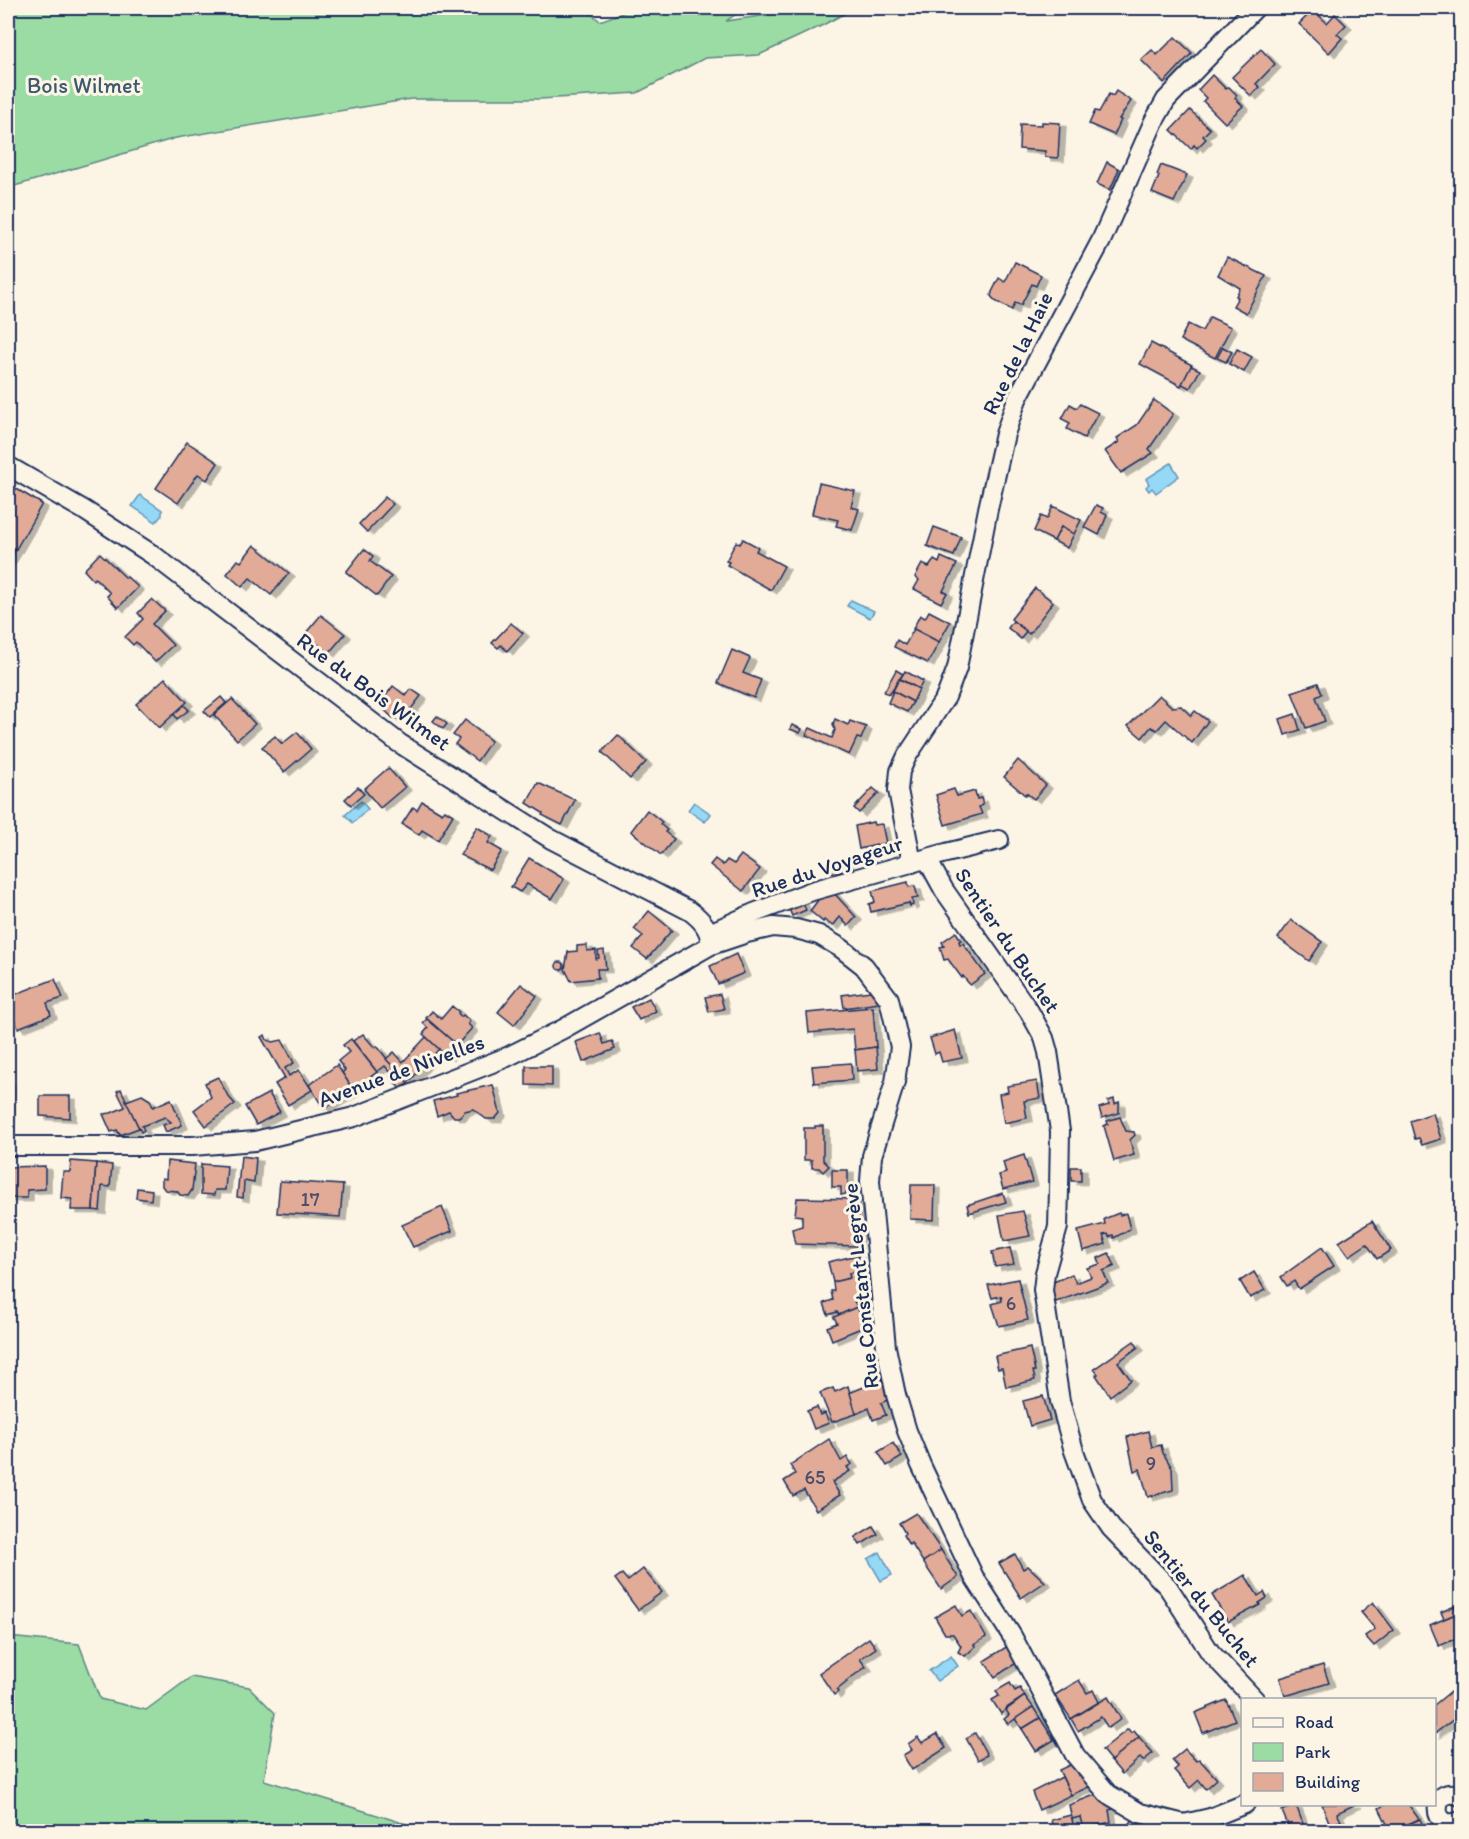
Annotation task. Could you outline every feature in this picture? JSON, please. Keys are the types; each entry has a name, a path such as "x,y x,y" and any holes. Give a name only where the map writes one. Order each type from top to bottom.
{"street":[{"name":"Rue de la Haie","path":"920,861 898,790 900,771 907,756 946,698 957,668 1005,434 1017,399 1101,241 1154,121 1166,100 1255,8"},
{"name":"Rue du Bois Wilmet","path":"8,466 84,510 153,555 399,744 551,839 690,911 704,924 710,939"},
{"name":"Rue du Voyageur","path":"710,939 806,893 999,840"},
{"name":"Sentier du Buchet","path":"920,861 944,890 1029,1011 1044,1038 1048,1052 1059,1112 1059,1189 1058,1227 1045,1273 1043,1290 1060,1401 1074,1451 1092,1500 1111,1528 1168,1587 1210,1652 1253,1698"},
{"name":"Rue Constant Legrève","path":"710,939 773,927 796,929 819,936 841,948 864,966 889,999 900,1047 895,1082 872,1156 870,1181 886,1347 896,1395 921,1465 974,1576 1012,1636 1075,1755 1108,1794 1140,1813 1183,1828 1241,1806"},
{"name":"Avenue de Nivelles","path":"8,1146 192,1146 255,1141 354,1117 507,1058 563,1029 710,939"},
{"path":"1456,1825 1444,1821 1439,1816 1437,1798 1448,1794 1461,1797"}],"green space":[{"name":"Bois Wilmet","path":"8,8 584,8 600,21 635,8 745,8 726,21 805,8 855,8 759,55 705,58 637,93 540,99 411,99 176,138 8,188"},
{"path":"8,1637 79,1644 100,1699 146,1710 191,1677 249,1687 275,1713 264,1780 429,1831 8,1831"}],"water":[{"path":"1171,463 1179,476 1156,493 1152,488 1149,491 1146,487 1149,484 1146,479"},
{"path":"140,495 162,510 162,515 156,522 132,506"},
{"path":"851,600 874,611 870,618 847,606"},
{"path":"361,801 368,809 353,823 345,815"},
{"path":"694,802 711,814 705,822 688,810"},
{"path":"880,1552 892,1575 881,1581 868,1559"},
{"path":"951,1656 958,1666 937,1681 929,1671"}],"building":[{"path":"1313,10 1327,23 1335,14 1346,25 1337,34 1342,38 1329,53 1299,24"},
{"path":"1175,37 1192,53 1164,83 1141,60 1152,50 1157,55"},
{"path":"1261,49 1275,64 1256,84 1260,87 1251,96 1232,77"},
{"path":"1212,75 1226,89 1229,87 1237,95 1235,98 1243,106 1225,123 1203,101 1206,98 1198,90"},
{"path":"1116,91 1131,101 1119,119 1121,120 1114,135 1089,124 1095,111 1099,112 1109,94 1113,96"},
{"path":"1190,110 1210,129 1203,136 1206,139 1197,148 1194,145 1191,149 1171,130"},
{"path":"1042,122 1060,123 1058,158 1045,157 1045,151 1019,149 1020,124 1042,125"},
{"path":"1107,162 1119,169 1110,190 1097,184"},
{"path":"1161,165 1187,175 1174,202 1152,193"},
{"path":"1227,257 1266,276 1246,313 1233,306 1240,288 1218,275"},
{"path":"1015,262 1041,275 1036,286 1032,284 1021,305 1015,303 1012,310 995,301 991,296 999,278 1005,282"},
{"path":"1210,317 1231,327 1215,358 1180,340 1188,324 1202,331"},
{"path":"1151,343 1192,365 1181,386 1140,364"},
{"path":"1223,347 1232,352 1226,362 1217,358"},
{"path":"1237,349 1252,357 1244,372 1229,364"},
{"path":"1191,366 1200,370 1190,388 1182,384"},
{"path":"1154,400 1173,414 1149,449 1153,453 1121,473 1105,451 1119,442 1117,438 1137,425"},
{"path":"1070,404 1077,408 1080,404 1098,413 1084,438 1067,429 1070,423 1062,419"},
{"path":"187,442 218,463 207,480 198,474 178,503 156,488"},
{"path":"819,483 855,491 851,507 859,509 852,530 836,526 838,520 812,514"},
{"path":"8,484 42,504 8,563"},
{"path":"385,497 393,504 367,532 359,524"},
{"path":"1096,505 1103,508 1101,512 1107,515 1099,535 1084,527"},
{"path":"1053,506 1081,520 1074,534 1061,527 1054,541 1034,531 1041,516 1047,519"},
{"path":"934,527 961,537 954,556 927,546"},
{"path":"1061,527 1074,534 1067,548 1054,541"},
{"path":"743,539 758,547 756,551 784,566 771,590 727,565 729,562 726,561 736,542 740,544"},
{"path":"254,545 289,573 271,595 250,578 242,587 227,574 238,560 241,562"},
{"path":"364,549 373,556 370,561 391,577 377,596 346,572"},
{"path":"100,553 138,587 118,608 107,596 110,593 84,570"},
{"path":"941,557 957,564 943,591 947,593 941,603 914,589 919,580 915,577 922,564 929,567 934,560 939,563"},
{"path":"1035,588 1053,602 1029,634 1011,619"},
{"path":"152,599 165,611 152,624 173,645 155,662 136,642 133,645 125,637 143,619 138,613"},
{"path":"929,611 950,622 939,642 913,629 920,615 925,618"},
{"path":"321,615 345,634 329,653 305,634"},
{"path":"1013,621 1026,631 1021,639 1008,628"},
{"path":"511,623 523,633 507,651 501,645 498,648 492,643"},
{"path":"914,629 939,642 928,663 894,647 897,640 905,645"},
{"path":"732,650 750,658 743,673 761,680 754,698 718,683"},
{"path":"896,670 903,674 889,694 884,692"},
{"path":"905,671 923,681 919,689 900,679"},
{"path":"165,678 187,702 159,728 136,704"},
{"path":"899,679 919,689 913,702 893,691"},
{"path":"1318,683 1322,694 1316,697 1325,721 1306,728 1292,692"},
{"path":"393,686 406,696 411,689 421,696 401,722 379,705"},
{"path":"893,691 913,702 907,712 888,703"},
{"path":"1159,695 1172,707 1181,706 1191,716 1195,711 1208,721 1192,743 1166,720 1157,730 1151,727 1142,738 1128,726"},
{"path":"221,697 226,703 210,717 204,711"},
{"path":"232,699 255,724 237,740 214,715"},
{"path":"184,705 189,710 177,719 174,714"},
{"path":"1295,714 1300,730 1285,735 1280,719"},
{"path":"437,716 447,724 443,729 433,721"},
{"path":"835,719 848,725 850,721 866,727 861,739 857,738 849,755 806,735 810,728 832,738"},
{"path":"465,720 491,741 477,761 455,744 459,739 453,735"},
{"path":"792,725 802,729 800,733 790,729"},
{"path":"297,732 311,749 284,772 262,747 275,736 282,744"},
{"path":"618,735 646,762 630,779 602,752"},
{"path":"1018,760 1046,785 1034,799 1026,793 1025,795 1004,777"},
{"path":"388,768 405,787 380,808 364,789"},
{"path":"538,783 575,800 562,825 542,815 543,813 527,803"},
{"path":"358,787 364,794 351,805 345,799"},
{"path":"873,788 879,793 859,813 854,808"},
{"path":"954,789 957,796 975,791 977,799 981,798 983,805 979,807 982,814 945,825 936,795"},
{"path":"422,801 442,813 445,810 453,815 438,840 422,830 419,835 402,824 413,807 417,810"},
{"path":"647,810 662,822 660,824 667,830 665,832 674,839 661,855 631,831"},
{"path":"873,822 874,825 882,824 886,843 859,849 855,826"},
{"path":"477,827 492,836 488,843 502,851 490,870 460,855"},
{"path":"741,855 760,869 743,891 710,865 715,859 723,865 727,860 734,864"},
{"path":"529,858 564,879 552,899 527,884 520,892 511,887"},
{"path":"847,861 848,870 830,873 828,864"},
{"path":"908,882 909,887 915,886 918,898 912,899 913,905 910,906 909,903 871,912 869,904 875,902 872,891"},
{"path":"833,892 856,917 848,926 840,917 833,926 824,920 823,922 810,911 821,896"},
{"path":"802,901 806,910 792,916 788,907"},
{"path":"649,911 672,930 647,959 633,948 643,936 634,929"},
{"path":"1291,920 1322,942 1309,961 1278,938"},
{"path":"956,932 961,940 960,945 963,943 985,974 970,985 948,959 944,960 940,947 944,946 942,942"},
{"path":"587,945 587,951 596,950 596,959 599,958 598,951 604,950 606,969 597,969 598,978 571,981 565,969 568,952 577,951 577,946"},
{"path":"736,954 744,973 718,984 710,966"},
{"path":"560,962 564,966 560,970 556,966"},
{"path":"55,979 63,998 47,1003 51,1015 18,1028 8,1005 8,997"},
{"path":"521,984 537,996 514,1025 498,1012"},
{"path":"877,990 879,1003 844,1008 842,995"},
{"path":"720,994 724,1009 709,1012 705,997"},
{"path":"649,998 656,1011 639,1020 631,1007"},
{"path":"452,1006 461,1017 463,1015 470,1021 468,1024 472,1028 457,1045 426,1018 432,1011 441,1019"},
{"path":"873,1007 876,1047 855,1050 853,1029 809,1033 807,1013"},
{"path":"427,1019 457,1045 447,1057 423,1034 428,1028 423,1023"},
{"path":"955,1030 962,1058 942,1062 939,1052 935,1054 930,1038"},
{"path":"600,1033 604,1044 612,1041 615,1049 583,1062 576,1042"},
{"path":"363,1034 375,1048 377,1046 394,1068 390,1072 385,1066 377,1072 353,1041"},
{"path":"265,1035 267,1040 273,1042 282,1040 294,1063 285,1068 289,1076 299,1070 312,1090 288,1105 275,1084 285,1078 261,1037"},
{"path":"426,1037 439,1049 408,1083 386,1059 394,1052 403,1062"},
{"path":"351,1039 377,1072 353,1090 342,1073 345,1070 338,1061 349,1052 343,1045"},
{"path":"876,1047 878,1069 857,1071 855,1050"},
{"path":"851,1063 852,1080 814,1083 812,1066"},
{"path":"337,1065 354,1091 324,1109 309,1085"},
{"path":"526,1066 552,1066 552,1086 526,1085"},
{"path":"397,1071 408,1083 400,1089 390,1076"},
{"path":"218,1077 235,1104 206,1126 194,1110 211,1097 205,1083"},
{"path":"9,1081 9,1119 8,1119"},
{"path":"1037,1081 1040,1098 1024,1101 1027,1118 1004,1123 999,1094 1008,1092 1007,1086"},
{"path":"493,1085 500,1113 495,1119 486,1119 473,1109 465,1111 459,1117 454,1117 449,1111 437,1116 433,1101 457,1095 456,1093"},
{"path":"121,1089 139,1128 120,1135 117,1130 111,1132 103,1114 125,1107 117,1091"},
{"path":"269,1093 280,1112 256,1125 245,1106"},
{"path":"142,1095 150,1100 153,1107 171,1099 182,1125 166,1132 163,1125 171,1122 165,1117 142,1126 144,1130 141,1132 126,1101"},
{"path":"40,1096 70,1096 70,1118 40,1116"},
{"path":"1114,1099 1115,1104 1119,1102 1119,1113 1102,1118 1099,1108 1109,1105 1108,1101"},
{"path":"1433,1113 1441,1139 1422,1145 1419,1138 1415,1139 1410,1121"},
{"path":"1120,1117 1126,1131 1134,1132 1135,1135 1130,1140 1134,1155 1114,1161 1104,1126 1108,1124 1107,1121"},
{"path":"815,1126 823,1126 823,1160 829,1166 823,1172 819,1168 812,1168 812,1160 804,1160 804,1128 815,1128"},
{"path":"1024,1155 1032,1182 1003,1189 999,1175 1006,1173 1003,1162"},
{"path":"241,1156 256,1158 254,1183 244,1181 243,1198 237,1197"},
{"path":"71,1161 96,1163 93,1210 71,1210 72,1199 61,1198 63,1172 70,1172"},
{"path":"167,1161 195,1164 192,1190 188,1196 180,1195 177,1191 165,1190 162,1186 162,1178 166,1179"},
{"path":"96,1163 112,1165 110,1187 102,1186 100,1211 93,1210"},
{"path":"201,1164 227,1166 225,1190 215,1190 214,1195 201,1194"},
{"path":"45,1166 45,1189 27,1190 27,1198 8,1198 8,1167"},
{"path":"1071,1167 1081,1167 1081,1181 1071,1181"},
{"path":"832,1170 848,1170 846,1194 841,1195 841,1187 832,1187"},
{"path":"280,1181 343,1185 340,1217 277,1213"},
{"path":"911,1185 935,1185 934,1220 910,1219"},
{"path":"137,1188 152,1190 151,1200 136,1198"},
{"path":"1003,1193 1006,1202 969,1213 967,1205"},
{"path":"797,1198 859,1199 857,1246 795,1244 792,1229 802,1226 802,1216 795,1215"},
{"path":"442,1207 452,1231 413,1247 402,1225"},
{"path":"1023,1211 1030,1236 1004,1241 999,1215"},
{"path":"1119,1213 1120,1215 1126,1213 1130,1229 1114,1238 1113,1235 1109,1237 1108,1234 1103,1235 1106,1244 1083,1251 1078,1231 1105,1224 1104,1219"},
{"path":"1372,1221 1391,1250 1377,1259 1367,1244 1349,1256 1339,1242"},
{"path":"1322,1247 1334,1266 1299,1289 1294,1281 1287,1286 1281,1277"},
{"path":"1010,1248 1014,1264 995,1267 992,1252"},
{"path":"1109,1253 1115,1266 1103,1271 1108,1283 1056,1302 1049,1284 1072,1274 1076,1283 1091,1277 1087,1268 1100,1264 1098,1258"},
{"path":"858,1255 862,1270 849,1273 850,1278 833,1282 828,1262"},
{"path":"862,1270 868,1298 854,1301 857,1307 839,1315 837,1312 828,1315 824,1303 833,1300 831,1291 834,1291 833,1282 850,1278 849,1273"},
{"path":"1254,1272 1265,1290 1250,1298 1240,1281"},
{"path":"1018,1279 1028,1320 999,1326 992,1304 1002,1301 1001,1296 992,1298 988,1285"},
{"path":"857,1307 866,1326 832,1340 827,1327 837,1323 834,1317"},
{"path":"1134,1341 1138,1347 1118,1362 1131,1380 1110,1396 1094,1369"},
{"path":"1030,1348 1035,1380 1006,1387 1002,1368 998,1369 995,1356"},
{"path":"886,1378 892,1398 881,1403 886,1415 873,1420 869,1408 856,1414 849,1393"},
{"path":"848,1386 856,1414 832,1422 820,1393 833,1388 835,1392"},
{"path":"1043,1396 1050,1420 1030,1426 1023,1401"},
{"path":"817,1407 820,1415 825,1413 829,1423 814,1429 807,1411"},
{"path":"1148,1431 1152,1447 1161,1445 1172,1468 1173,1490 1148,1497 1140,1469 1134,1471 1127,1437"},
{"path":"829,1439 841,1461 847,1457 852,1464 847,1467 850,1471 832,1482 840,1495 816,1510 804,1490 793,1496 784,1481 795,1474 790,1465"},
{"path":"893,1443 902,1457 887,1466 878,1452"},
{"path":"916,1513 941,1550 923,1562 911,1543 909,1545 899,1523"},
{"path":"873,1526 878,1534 860,1545 855,1537"},
{"path":"941,1550 958,1577 941,1589 923,1562"},
{"path":"1015,1554 1023,1569 1028,1566 1045,1582 1021,1598 999,1563"},
{"path":"643,1569 662,1592 638,1610 615,1579 622,1574 628,1581"},
{"path":"1245,1575 1258,1596 1264,1592 1267,1598 1259,1603 1260,1605 1228,1622 1212,1595"},
{"path":"1373,1602 1394,1630 1374,1646 1365,1636 1375,1629 1361,1612"},
{"path":"956,1605 962,1616 971,1611 986,1637 974,1645 976,1646 965,1656 958,1652 961,1646 953,1634 945,1634 935,1617"},
{"path":"1455,1606 1458,1613 1444,1619 1441,1612"},
{"path":"1458,1613 1462,1621 1462,1636 1439,1646 1430,1625"},
{"path":"1462,1636 1462,1642 1456,1645 1454,1640"},
{"path":"869,1638 876,1648 860,1659 866,1667 846,1681 834,1695 819,1673"},
{"path":"1011,1644 1021,1660 995,1677 984,1661"},
{"path":"1323,1665 1329,1683 1285,1696 1280,1678"},
{"path":"1079,1680 1087,1693 1093,1690 1099,1702 1071,1719 1055,1695"},
{"path":"1010,1683 1015,1691 1020,1688 1025,1696 1001,1714 992,1700 999,1696 996,1691"},
{"path":"1450,1692 1462,1706 1462,1713 1436,1732 1436,1703"},
{"path":"1025,1696 1033,1707 1008,1724 1004,1719 1009,1715 1006,1710"},
{"path":"1108,1697 1121,1719 1108,1728 1101,1717 1078,1731 1071,1719"},
{"path":"1226,1700 1235,1720 1203,1733 1195,1713"},
{"path":"1033,1707 1040,1718 1022,1729 1015,1719"},
{"path":"1040,1718 1054,1740 1036,1751 1022,1729"},
{"path":"1128,1729 1131,1733 1134,1731 1139,1737 1111,1761 1102,1750"},
{"path":"975,1733 987,1755 978,1760 966,1738"},
{"path":"937,1734 946,1748 912,1770 903,1755 912,1750 908,1744 918,1737 922,1743"},
{"path":"1139,1737 1153,1753 1143,1761 1140,1758 1122,1774 1111,1761"},
{"path":"1185,1749 1196,1761 1199,1759 1217,1779 1206,1789 1199,1780 1190,1788 1174,1770 1178,1767 1172,1760"},
{"path":"1076,1762 1091,1783 1089,1787 1071,1795 1059,1770"},
{"path":"1062,1777 1071,1795 1039,1810 1032,1792"},
{"path":"1100,1793 1113,1809 1109,1810 1111,1822 1083,1829 1080,1817 1072,1819 1069,1805"},
{"path":"1296,1806 1306,1832 1290,1830 1282,1811"},
{"path":"1323,1806 1352,1806 1337,1813 1341,1821 1336,1823 1338,1827 1332,1830"},
{"path":"1409,1806 1419,1819 1391,1832 1379,1808"},
{"path":"1071,1815 1075,1832 1054,1832 1051,1820"},
{"path":"1135,1817 1151,1829 1149,1832 1123,1832"},
{"path":"1420,1819 1426,1832 1402,1832 1400,1828"},
{"path":"1314,1825 1316,1832 1309,1832 1307,1828"}]}
